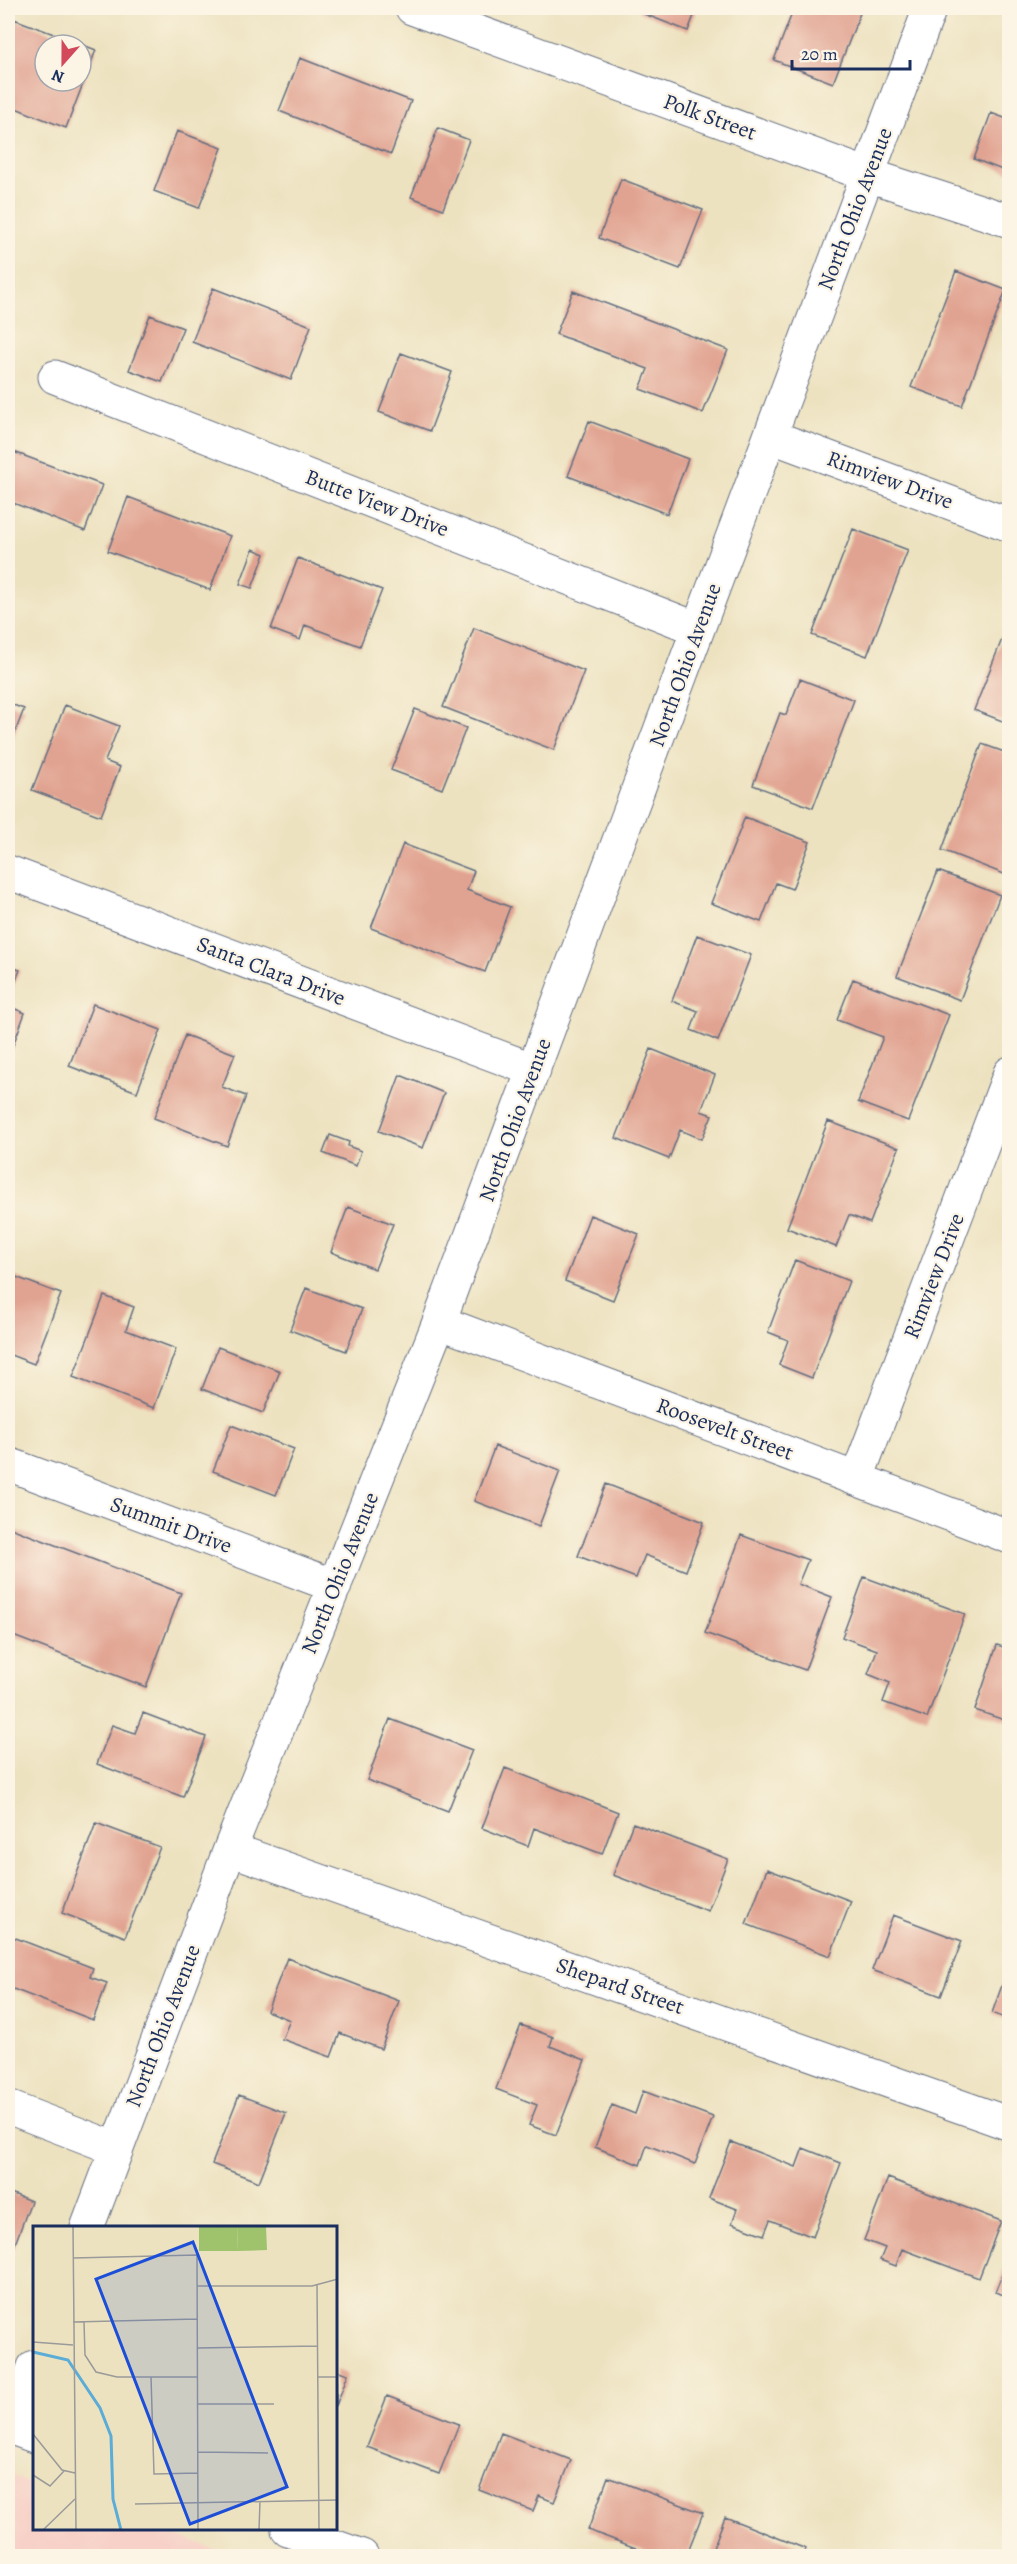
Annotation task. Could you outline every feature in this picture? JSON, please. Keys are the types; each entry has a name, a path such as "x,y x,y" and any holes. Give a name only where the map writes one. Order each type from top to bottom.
{"street":[{"name":"Polk Street","path":"412,8 868,175 1010,221"},
{"name":"North Ohio Avenue","path":"88,2226 230,1849 439,1322 930,8"},
{"name":"Butte View Drive","path":"55,377 698,629"},
{"name":"Rimview Drive","path":"770,436 1010,525"},
{"name":"Santa Clara Drive","path":"8,872 534,1070"},
{"name":"Rimview Drive","path":"857,1478 1010,1073"},
{"name":"Roosevelt Street","path":"439,1322 1010,1537"},
{"name":"Summit Drive","path":"8,1464 335,1586"},
{"name":"Shepard Street","path":"230,1849 1010,2124"},
{"path":"8,2107 117,2149"},
{"path":"33,2370 12,2428 33,2436"},
{"path":"293,2531 362,2556"}],"shaded area":[{"path":"8,2474 33,2484 33,2531 162,2531 234,2556 8,2556"}],"building":[{"path":"640,8 697,8 688,31 639,12"},
{"path":"794,8 862,8 833,83 774,60"},
{"path":"14,19 51,33 33,33 33,93 79,93 66,128 8,105 8,36"},
{"path":"300,58 411,101 391,154 279,111"},
{"path":"991,113 1010,120 1010,173 974,159"},
{"path":"438,128 469,140 443,209 411,197"},
{"path":"177,131 222,148 199,208 154,191"},
{"path":"621,179 703,210 680,269 599,238"},
{"path":"956,271 1006,290 962,406 911,387"},
{"path":"213,288 311,326 291,380 192,342"},
{"path":"573,291 728,350 703,413 640,389 648,369 556,334"},
{"path":"150,315 183,328 162,382 129,370"},
{"path":"401,353 452,372 430,431 379,412"},
{"path":"589,421 688,459 667,514 568,476"},
{"path":"14,452 102,485 85,531 8,501 8,470"},
{"path":"128,497 230,536 210,590 108,551"},
{"path":"853,529 908,550 867,656 812,635"},
{"path":"253,549 265,554 252,588 240,584"},
{"path":"298,558 382,590 360,646 305,625 300,640 271,629"},
{"path":"1010,619 1010,724 974,710"},
{"path":"474,628 584,671 554,750 443,707"},
{"path":"800,679 854,700 813,808 753,785 780,713 786,715"},
{"path":"8,703 24,709 8,751"},
{"path":"65,705 119,726 105,761 120,767 101,816 32,790"},
{"path":"415,709 466,728 442,789 391,770"},
{"path":"982,744 1010,754 1009,876 942,850"},
{"path":"745,817 810,842 792,889 776,883 761,922 711,903"},
{"path":"403,844 474,871 467,890 510,907 485,972 371,928"},
{"path":"938,871 1000,895 960,1000 897,976"},
{"path":"697,935 751,955 718,1041 691,1030 698,1011 672,1001"},
{"path":"8,966 20,970 8,1001"},
{"path":"853,979 949,1015 908,1121 858,1102 883,1037 837,1020"},
{"path":"93,1004 161,1030 137,1092 69,1066"},
{"path":"8,1006 25,1013 8,1059"},
{"path":"185,1035 235,1054 222,1087 246,1096 227,1146 154,1118"},
{"path":"651,1049 715,1075 701,1111 712,1115 702,1139 680,1130 669,1159 616,1138"},
{"path":"400,1075 444,1093 423,1148 379,1131"},
{"path":"828,1121 899,1148 870,1223 849,1215 836,1247 787,1228"},
{"path":"330,1135 349,1142 348,1146 361,1151 356,1166 323,1153"},
{"path":"348,1207 393,1224 375,1269 331,1252"},
{"path":"590,1215 639,1234 613,1300 565,1281"},
{"path":"795,1260 849,1281 812,1378 779,1365 788,1340 768,1332"},
{"path":"8,1274 61,1294 34,1364 8,1354"},
{"path":"306,1288 362,1309 346,1351 290,1330"},
{"path":"104,1296 134,1307 126,1330 176,1349 154,1408 73,1377"},
{"path":"218,1347 280,1371 263,1413 202,1389"},
{"path":"231,1425 294,1449 276,1495 213,1471"},
{"path":"495,1446 560,1471 539,1526 474,1501"},
{"path":"606,1484 704,1522 686,1571 645,1555 636,1578 578,1556"},
{"path":"8,1527 181,1593 146,1687 8,1634"},
{"path":"741,1535 808,1560 798,1584 832,1597 805,1670 705,1633"},
{"path":"864,1577 965,1614 927,1718 883,1702 890,1683 868,1674 877,1650 842,1637"},
{"path":"997,1645 1010,1649 1010,1722 975,1710"},
{"path":"143,1713 206,1737 183,1797 97,1764 112,1725 135,1733"},
{"path":"390,1719 472,1750 448,1811 367,1780"},
{"path":"505,1768 618,1812 602,1854 534,1828 528,1846 482,1828"},
{"path":"96,1823 160,1847 125,1937 62,1913"},
{"path":"633,1823 728,1859 708,1911 613,1875"},
{"path":"767,1869 851,1901 830,1956 746,1924"},
{"path":"893,1915 962,1941 941,1996 872,1970"},
{"path":"8,1935 93,1968 90,1977 107,1983 93,2020 8,1987"},
{"path":"287,1958 399,2001 381,2049 340,2033 331,2057 282,2039 290,2020 267,2011"},
{"path":"1010,1966 1010,2020 992,2013"},
{"path":"521,2025 553,2037 550,2046 585,2060 556,2135 529,2125 537,2105 496,2089"},
{"path":"643,2091 713,2117 695,2164 647,2145 640,2165 595,2147 612,2105 635,2114"},
{"path":"239,2095 286,2113 259,2182 212,2164"},
{"path":"731,2142 796,2167 803,2148 841,2163 813,2237 770,2220 764,2235 732,2223 737,2209 709,2198"},
{"path":"888,2178 1001,2221 979,2278 902,2249 896,2266 880,2260 885,2248 864,2240"},
{"path":"8,2192 31,2201 8,2263"},
{"path":"1010,2254 1010,2297 995,2292"},
{"path":"338,2371 348,2374 338,2401"},
{"path":"387,2396 459,2424 439,2474 367,2447"},
{"path":"501,2433 571,2460 554,2502 539,2496 533,2511 479,2490"},
{"path":"608,2477 703,2513 686,2556 657,2556 588,2530"},
{"path":"725,2517 806,2549 803,2556 710,2556"}]}
